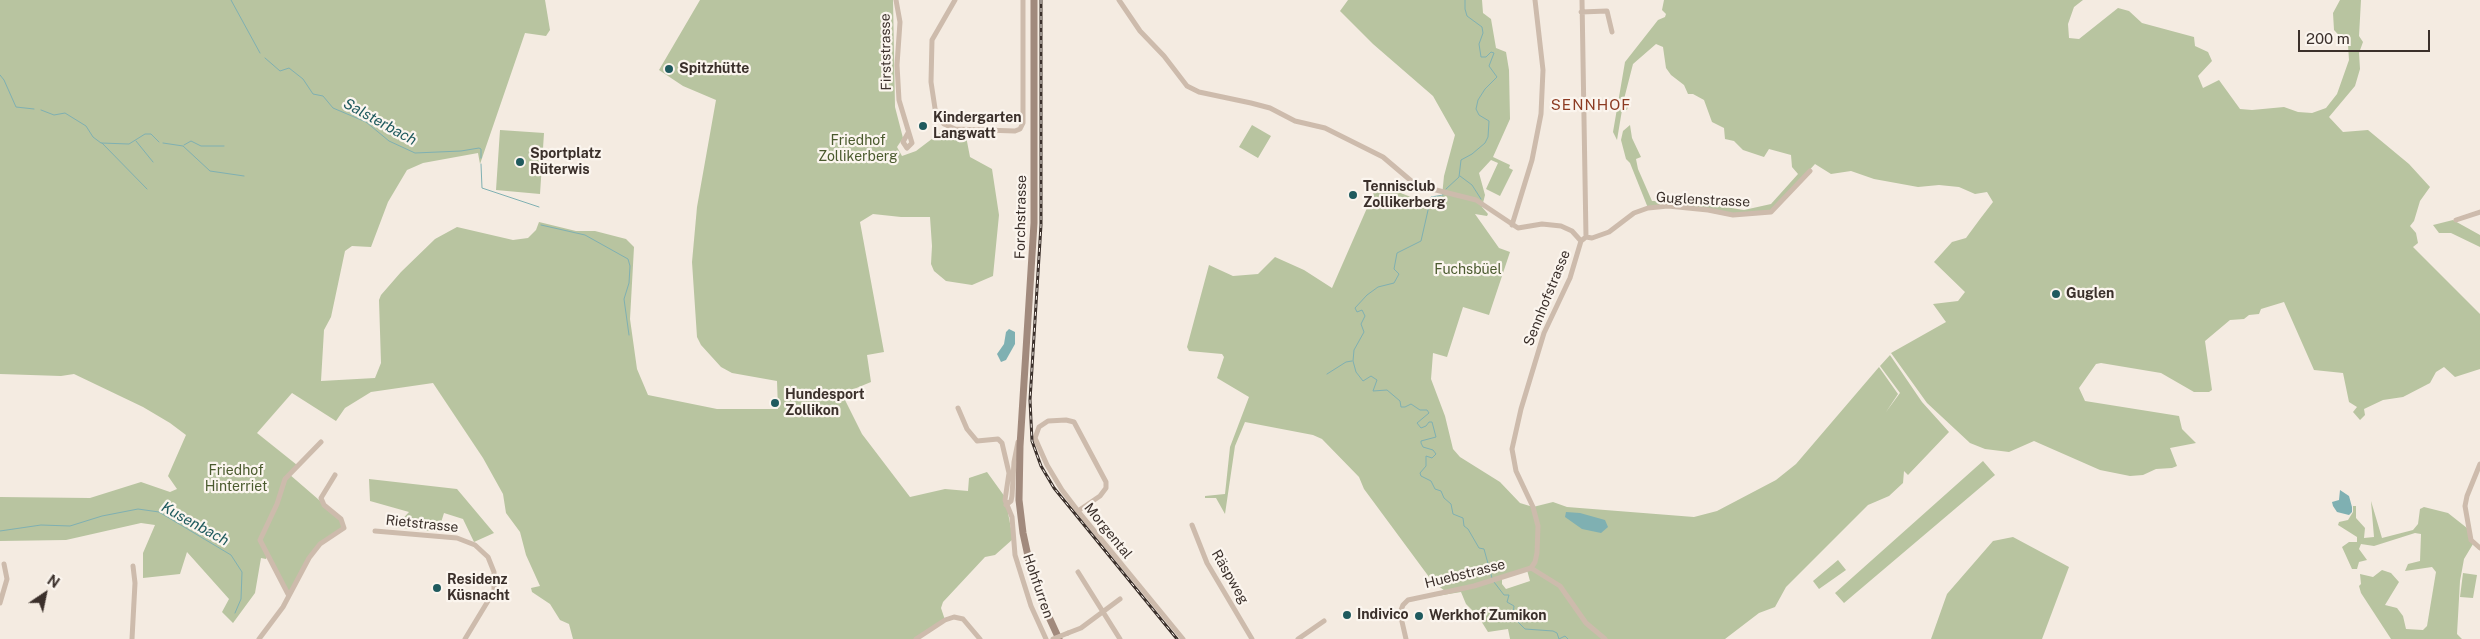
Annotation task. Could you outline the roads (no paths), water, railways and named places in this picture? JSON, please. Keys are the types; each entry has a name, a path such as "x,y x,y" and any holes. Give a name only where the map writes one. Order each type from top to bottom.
{"main road":[{"name":"Forchstrasse","path":"1034,0 1033,240 1021,434 1019,500 1025,543 1039,593 1059,639"}],"street":[{"name":"Firststrasse","path":"896,0 900,22 898,100 908,133"},
{"path":"955,0 932,40 931,82 936,115 944,124 955,130 1015,131 1022,127 1023,123 1023,0"},
{"path":"1119,0 1140,31 1164,56 1187,86 1199,92 1270,108 1295,121 1325,128 1383,157 1416,185 1426,190 1476,200 1518,228 1558,225 1572,231 1581,241"},
{"path":"1512,225 1532,160 1541,114 1543,70 1535,0"},
{"path":"1582,0 1586,237"},
{"path":"1581,12 1607,11 1612,32"},
{"name":"Guglenstrasse","path":"1586,237 1592,238 1609,232 1634,213 1648,208 1668,206 1708,210 1733,215 1771,212 1810,171"},
{"path":"2456,220 2480,212"},
{"name":"Sennhofstrasse","path":"1530,568 1535,562 1538,526 1533,507 1512,461 1514,436 1537,354 1570,278 1581,241 1586,237"},
{"path":"958,408 967,429 977,441 998,439 1002,443 1009,473 1006,505"},
{"name":"Morgental","path":"1078,511 1104,492 1106,482 1074,422 1055,420 1039,427 1035,438 1062,490 1078,511 1183,639"},
{"name":"Forchstrasse","path":"1006,505 1011,501 1014,462 1021,434"},
{"path":"288,594 260,540 277,504 285,479 321,442"},
{"path":"2480,464 2465,506 2471,540 2480,548"},
{"path":"259,639 283,607 308,558 320,544 341,532 344,528 341,520 324,505 321,498 322,493 335,475"},
{"name":"Hohfurren","path":"1006,505 1012,518 1015,555 1024,586 1046,639"},
{"name":"Räspweg","path":"1192,525 1207,563 1252,639"},
{"name":"Rietstrasse","path":"375,531 457,538 475,545 488,557 494,572 494,591 465,639"},
{"path":"0,603 8,579 4,564"},
{"path":"132,639 133,566"},
{"path":"1530,568 1560,586 1586,623 1605,639"},
{"name":"Huebstrasse","path":"1406,639 1400,613 1404,602 1411,598 1493,580 1530,568"},
{"path":"1078,572 1120,639"},
{"path":"1053,639 1081,628 1120,599"},
{"path":"916,639 945,620 954,617 963,619 980,639"},
{"path":"1298,639 1324,621"}],"water":[{"path":"1009,329 1015,332 1015,344 1006,360 1001,362 997,354 1004,344 1006,332"},
{"path":"2340,490 2349,496 2352,512 2349,515 2337,512 2333,506 2332,502 2339,500"},
{"path":"1566,512 1580,513 1605,520 1608,527 1601,533 1582,529 1565,517"}],"waterway":[{"name":"Salsterbach","path":"231,0 260,53"},
{"path":"1446,189 1459,177 1461,160 1485,143 1488,137 1489,121 1479,115 1476,109 1478,100 1485,89 1497,77 1489,66 1494,53 1491,52 1486,57 1481,57 1479,44 1483,33 1482,27 1467,16 1465,0"},
{"name":"Salsterbach","path":"265,58 280,71 289,68 303,79 313,94 323,96 333,108 366,122 389,141 415,153 461,151 479,148 481,149 481,158"},
{"name":"Salsterbach","path":"0,75 16,107 34,109"},
{"name":"Salsterbach","path":"41,110 54,115 65,113 86,126 93,137 101,143 129,144 145,134 151,134 159,142"},
{"path":"136,141 153,162"},
{"path":"184,145 191,141 201,146 224,146"},
{"path":"102,143 147,189"},
{"path":"163,143 183,146 210,171 244,176"},
{"path":"481,164 482,188 539,207"},
{"path":"1460,176 1472,185 1481,199"},
{"path":"1443,195 1431,197 1421,241 1397,253 1394,269 1399,274 1394,283 1378,287 1367,295 1355,308 1357,312 1362,310 1365,316 1361,324 1364,332 1354,350 1353,361 1356,372 1363,381 1371,376 1377,380 1373,391 1387,390 1400,401 1401,407 1411,404 1420,410 1427,410 1429,413 1417,423 1421,428 1432,422 1436,437 1421,441 1421,443 1423,447 1433,450 1436,454 1432,458 1426,456 1426,466 1420,473 1421,476 1431,481 1435,489 1441,491 1444,498 1451,504 1453,514 1463,518 1464,526 1468,529 1479,548 1484,549 1492,578"},
{"path":"541,225 585,235 628,259 630,266 629,283 624,299 629,335"},
{"path":"1327,374 1346,362 1352,361"},
{"name":"Kusenbach","path":"0,531 41,525 70,526 102,516 138,509 159,512 231,555 242,572 241,599 235,613"},
{"path":"1494,582 1504,595 1509,595 1507,602 1514,606 1514,618 1525,629 1553,631 1557,633 1559,639 1565,636 1568,639"}],"railway":[{"path":"1041,0 1041,225 1030,400 1032,441 1041,466 1054,488 1177,639"}],"place":[{"name":"Spitzhütte","path":"669,69"},
{"name":"Kindergarten Langwatt","path":"923,126"},
{"name":"Sportplatz Rüterwis","path":"520,162"},
{"name":"Tennisclub Zollikerberg","path":"1353,195"},
{"name":"Guglen","path":"2056,294"},
{"name":"Hundesport Zollikon","path":"775,403"},
{"name":"Residenz Küsnacht","path":"437,588"},
{"name":"Indivico","path":"1347,615"},
{"name":"Werkhof Zumikon","path":"1419,616"}],"district":[{"name":"SENNHOF","path":"1591,105"}],"park label":[{"name":"Friedhof Zollikerberg","path":"858,150"},
{"name":"Fuchsbüel","path":"1468,270"},
{"name":"Friedhof Hinterriet","path":"236,480"}]}
